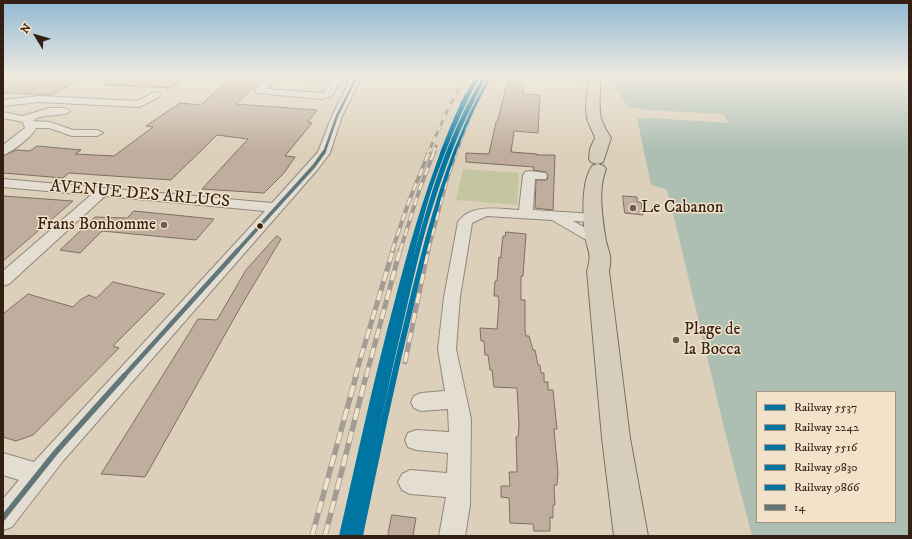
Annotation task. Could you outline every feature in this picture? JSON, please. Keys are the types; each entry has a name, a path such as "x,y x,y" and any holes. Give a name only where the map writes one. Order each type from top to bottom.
{"main road":[{"path":"595,101 593,113 603,138 590,164 590,224 598,350 598,382 608,437 618,536"},
{"path":"590,224 601,255 598,272 606,353 631,536"}],"street":[{"path":"3,103 25,101"},
{"path":"68,101 139,104 144,101"},
{"path":"3,518 37,474 314,166 324,153 345,101"},
{"path":"27,122 49,111 65,111"},
{"path":"3,115 27,122 50,125 72,133 98,132"},
{"path":"3,150 22,137 31,128 27,122"},
{"path":"526,215 529,175 541,176"},
{"name":"AVENUE DES ARLUCS","path":"3,183 277,208"},
{"path":"3,280 103,192"},
{"path":"452,536 458,505 460,419 447,349 452,297 465,222 469,218 485,212 553,216 590,224"},
{"path":"421,402 456,399"},
{"path":"416,440 459,443"},
{"path":"3,464 37,474"},
{"path":"410,482 458,486"}],"green space":[{"path":"463,169 519,173 517,205 456,200"}],"shaded area":[{"path":"624,101 909,101 909,536 752,536 724,428 670,200 666,189 651,185 637,118 648,119 643,109 630,108"}],"pier":[{"path":"628,109 723,114 728,123 636,117 645,117 642,111"}],"building":[{"path":"205,101 239,101 236,104 317,110 308,122 312,123 285,156 295,157 284,173 264,193 202,189 248,139 217,135 171,180 69,173 63,178 3,173 3,156 16,150 30,151 37,146 81,150 75,154 114,156 153,127 146,126 180,103 200,105"},
{"path":"503,101 540,101 538,133 514,131 511,152 537,155 555,155 553,210 535,208 536,180 547,180 548,176 546,172 533,170 534,167 466,162 466,153 489,154"},
{"path":"3,196 73,201 3,261"},
{"name":"Le Cabanon","path":"623,196 637,197 637,202 641,202 643,215 625,213"},
{"name":"Frans Bonhomme","path":"134,211 214,219 196,240 102,231 80,253 60,250 95,217 127,218"},
{"path":"506,232 526,234 523,276 521,276 521,300 525,300 526,336 529,336 533,350 535,350 541,373 544,373 544,382 548,382 548,390 553,390 557,429 554,429 558,473 557,485 554,485 555,505 553,505 553,518 550,517 550,531 534,531 533,524 510,523 509,498 501,497 501,486 510,486 509,472 517,472 516,437 518,437 519,426 517,388 494,387 488,355 485,355 484,341 481,341 480,328 497,329 499,302 498,296 494,296 495,281 497,281 503,236 505,236"},
{"path":"277,236 281,239 241,306 145,477 101,474 198,319 217,320 246,270"},
{"path":"113,282 165,294 113,346 119,348 33,435 16,441 3,437 3,314 28,294 73,307 80,300 89,295 96,298"},
{"path":"392,515 416,518 413,536 388,536"}],"railway":[{"path":"428,153 452,101"},
{"path":"456,153 477,101"},
{"path":"433,153 436,146"},
{"path":"392,251 409,201 429,152"},
{"path":"400,251 420,188 434,152"},
{"path":"428,251 447,179 456,152"},
{"path":"355,377 393,250"},
{"path":"366,377 400,250"},
{"path":"405,362 428,250"},
{"path":"312,536 356,376"},
{"path":"325,536 366,376"}],"rail line":[{"name":"9866","path":"347,535 367,439 412,254 434,176 463,101"},
{"name":"5537","path":"343,536 363,443 393,319 416,233 433,179 453,127 466,101"},
{"name":"2242","path":"353,536 395,346 431,203 459,125 470,101"},
{"name":"9830","path":"349,536 390,352 421,236 448,156 472,101"},
{"name":"5516","path":"359,536 401,347 437,205 454,153 477,101"}],"transit line":[{"name":"14","path":"3,518 55,453 314,166 324,153 337,116 344,101"}],"place":[{"name":"Le Cabanon","path":"633,208"},
{"name":"Frans Bonhomme","path":"164,225"},
{"name":"Plage de la Bocca","path":"676,340"}]}
